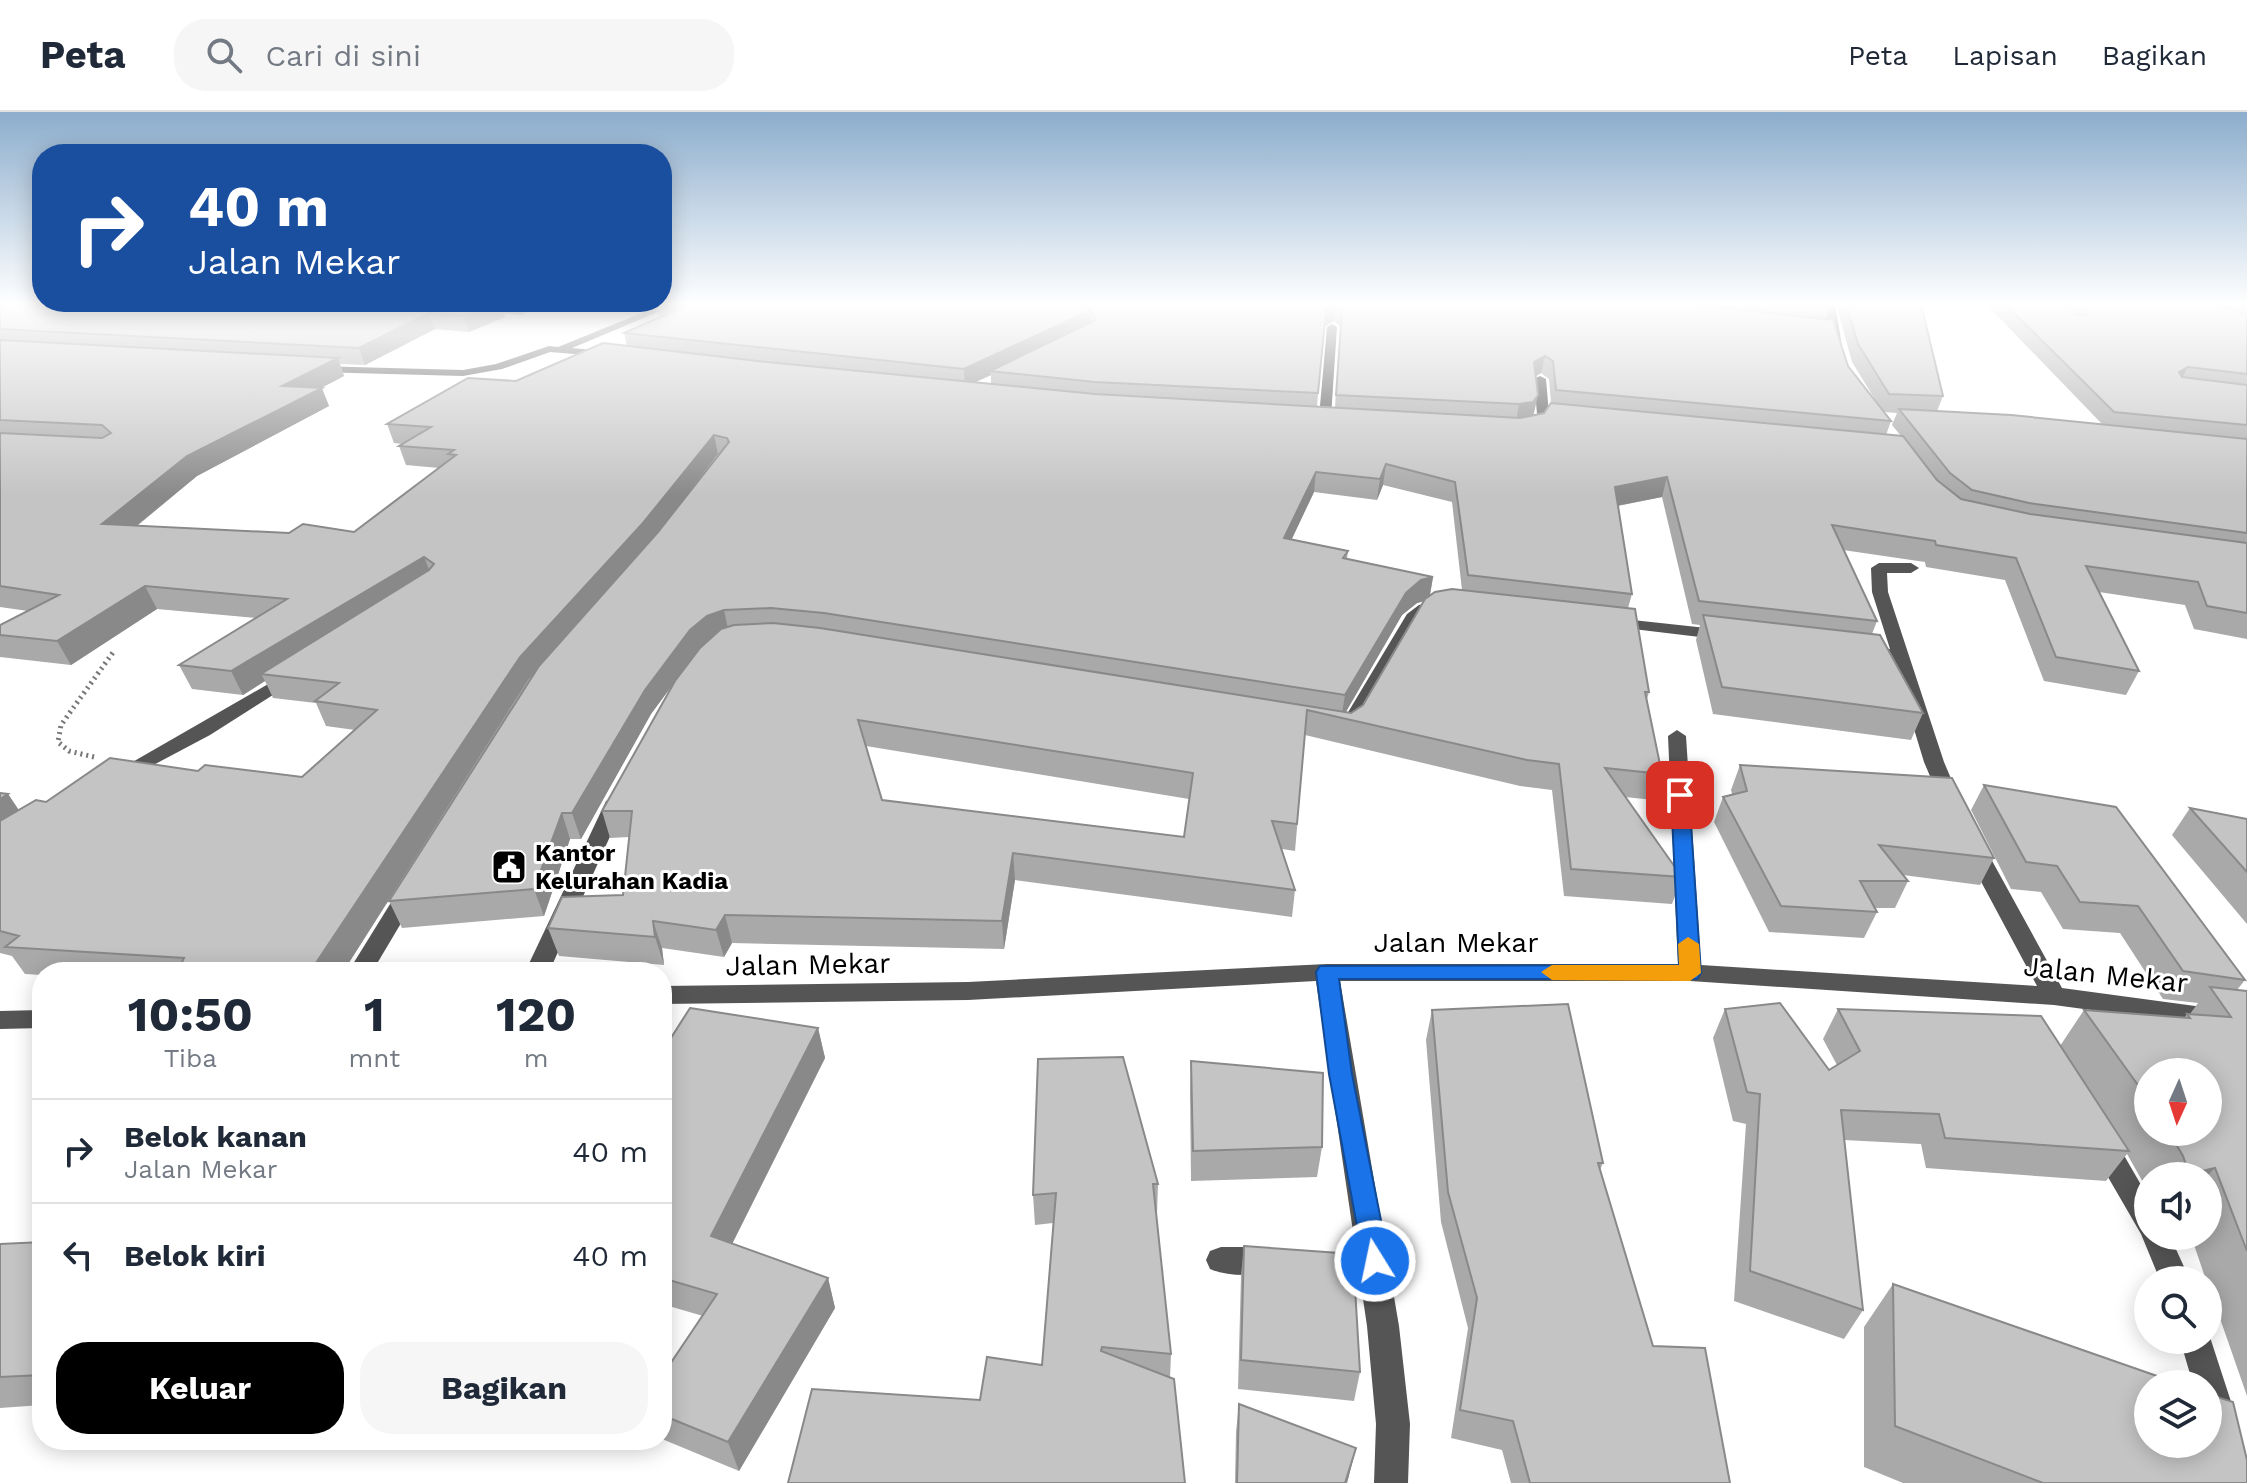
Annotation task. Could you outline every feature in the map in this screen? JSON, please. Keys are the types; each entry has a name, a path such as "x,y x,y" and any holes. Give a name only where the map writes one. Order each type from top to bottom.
{"street":[{"path":"308,368 463,373 491,368"},
{"path":"1325,417 1329,368"},
{"path":"1535,426 1543,414 1540,379"},
{"path":"1543,414 1558,416"},
{"path":"1311,416 1339,418"},
{"path":"1911,568 1879,568 1880,592 1934,762 1956,814 2054,996"},
{"path":"1333,727 1348,729 1413,617 1425,608 1464,606"},
{"path":"1589,620 1745,638"},
{"path":"1839,648 1902,656"},
{"path":"107,782 203,731 304,667"},
{"path":"1677,736 1690,973"},
{"path":"542,962 623,786"},
{"path":"366,962 422,871"},
{"path":"1327,972 1341,1074 1375,1261 1394,1419 1391,1483"},
{"name":"Jalan Mekar","path":"672,995 968,991 1327,972 1690,973 2054,996 2247,1022"},
{"path":"2003,992 2020,1018"},
{"path":"0,1020 32,1019"},
{"path":"2089,1123 2134,1200"},
{"path":"1221,1260 1298,1260"},
{"path":"1344,1261 1375,1261"},
{"path":"2200,1354 2224,1445"}],"path":[{"path":"114,651 61,725 58,742 69,751 134,766"}],"building":[{"path":"0,368 318,368 282,386 322,388 187,456 102,524 289,533 303,524 354,532 456,455 448,454 454,450 399,446 431,427 387,424 468,378 516,381 546,368 828,368 1095,394 1520,418 1544,413 1551,403 1903,436 1937,480 1961,499 2030,514 2247,543 2247,613 2207,606 2198,582 2086,566 2139,671 2056,657 2016,558 1936,545 1935,541 1832,525 1877,621 1699,601 1667,477 1615,487 1632,594 1468,575 1455,482 1386,464 1380,479 1316,472 1284,538 1348,551 1343,558 1433,577 1421,580 1406,593 1345,695 824,613 771,608 724,610 707,616 690,630 645,690 572,813 562,813 534,889 389,901 539,666 658,532 729,442 727,438 714,435 643,523 520,657 317,962 182,962 184,958 5,947 19,936 0,931 0,821 36,800 46,802 110,758 198,771 205,765 302,777 377,710 315,701 339,683 261,674 434,564 424,557 231,671 179,665 287,599 145,586 57,641 0,635 0,625 59,595 0,586 0,433 102,438 111,433 102,425 0,420"},
{"path":"996,368 1320,368 1318,393 1095,382 990,371"},
{"path":"1338,368 1535,368 1538,395 1533,402 1519,404 1336,395"},
{"path":"1554,368 1850,368 1891,421 1556,390"},
{"path":"1873,368 1936,368 1943,396 1889,394"},
{"path":"2070,368 2186,368 2179,372 2182,377 2247,385 2247,425 2114,412"},
{"path":"2196,368 2247,368 2247,374"},
{"path":"1899,409 2011,415 2247,439 2247,533 2029,503 1972,490 1950,473"},
{"path":"1452,589 1635,609 1649,692 1645,692 1662,774 1605,768 1682,877 1571,869 1559,764 1527,760 1307,710 1297,824 1272,821 1295,890 1013,853 1002,921 725,915 716,930 653,921 655,937 548,928 562,897 623,895 632,811 602,811 675,681 700,648 721,629 734,625 773,623 820,628 1351,713 1363,705 1425,599 1435,592","holes":["858,720 1193,773 1184,837 882,800"]},
{"path":"1703,615 1880,635 1923,713 1722,687"},
{"path":"1740,765 1952,778 1994,858 1879,845 1908,881 1860,881 1877,912 1781,906 1723,797 1747,791"},
{"path":"1984,785 2116,807 2245,980 2183,971 2138,906 2080,902 2057,866 2026,862"},
{"path":"2190,808 2247,819 2247,872"},
{"path":"2210,987 2247,991 2247,1251 2222,1186 2222,1162 2185,1162 2177,1146 2222,1146 2222,1058 2134,1058 2134,1080 2084,1010 2190,1018 2187,1014 2231,1017"},
{"path":"1780,1003 1829,1070 1860,1051 1838,1009 2041,1016 2129,1151 1945,1138 1939,1114 1841,1110 1863,1310 1750,1271 1760,1094 1747,1092 1725,1009"},
{"path":"1568,1004 1603,1163 1598,1163 1653,1346 1705,1348 1730,1483 1530,1483 1513,1421 1460,1410 1477,1298 1448,1192 1432,1010"},
{"path":"690,1008 818,1028 711,1236 828,1278 728,1442 672,1419 672,1361 717,1294 672,1281 672,1036"},
{"path":"1123,1057 1158,1184 1153,1184 1171,1354 1102,1347 1101,1351 1174,1379 1185,1483 788,1483 812,1389 980,1400 987,1357 1042,1365 1056,1193 1033,1195 1038,1059"},
{"path":"1191,1061 1323,1073 1322,1147 1193,1151"},
{"path":"32,1242 32,1375 0,1377 0,1244"},
{"path":"1244,1246 1353,1254 1360,1372 1241,1360"},
{"path":"1893,1284 2140,1370 2134,1370 2134,1458 2222,1458 2222,1398 2233,1402 2247,1460 2247,1483 2043,1483 1895,1426"},
{"path":"1239,1404 1356,1448 1345,1483 1237,1483"}],"slow traffic":[{"path":"1552,972 1690,973 1688,944"}],"place":[{"name":"Kantor Kelurahan Kadia","path":"509,867"}],"route":[{"path":"1375,1261 1341,1074 1327,972 1690,973 1680,795"}]}
